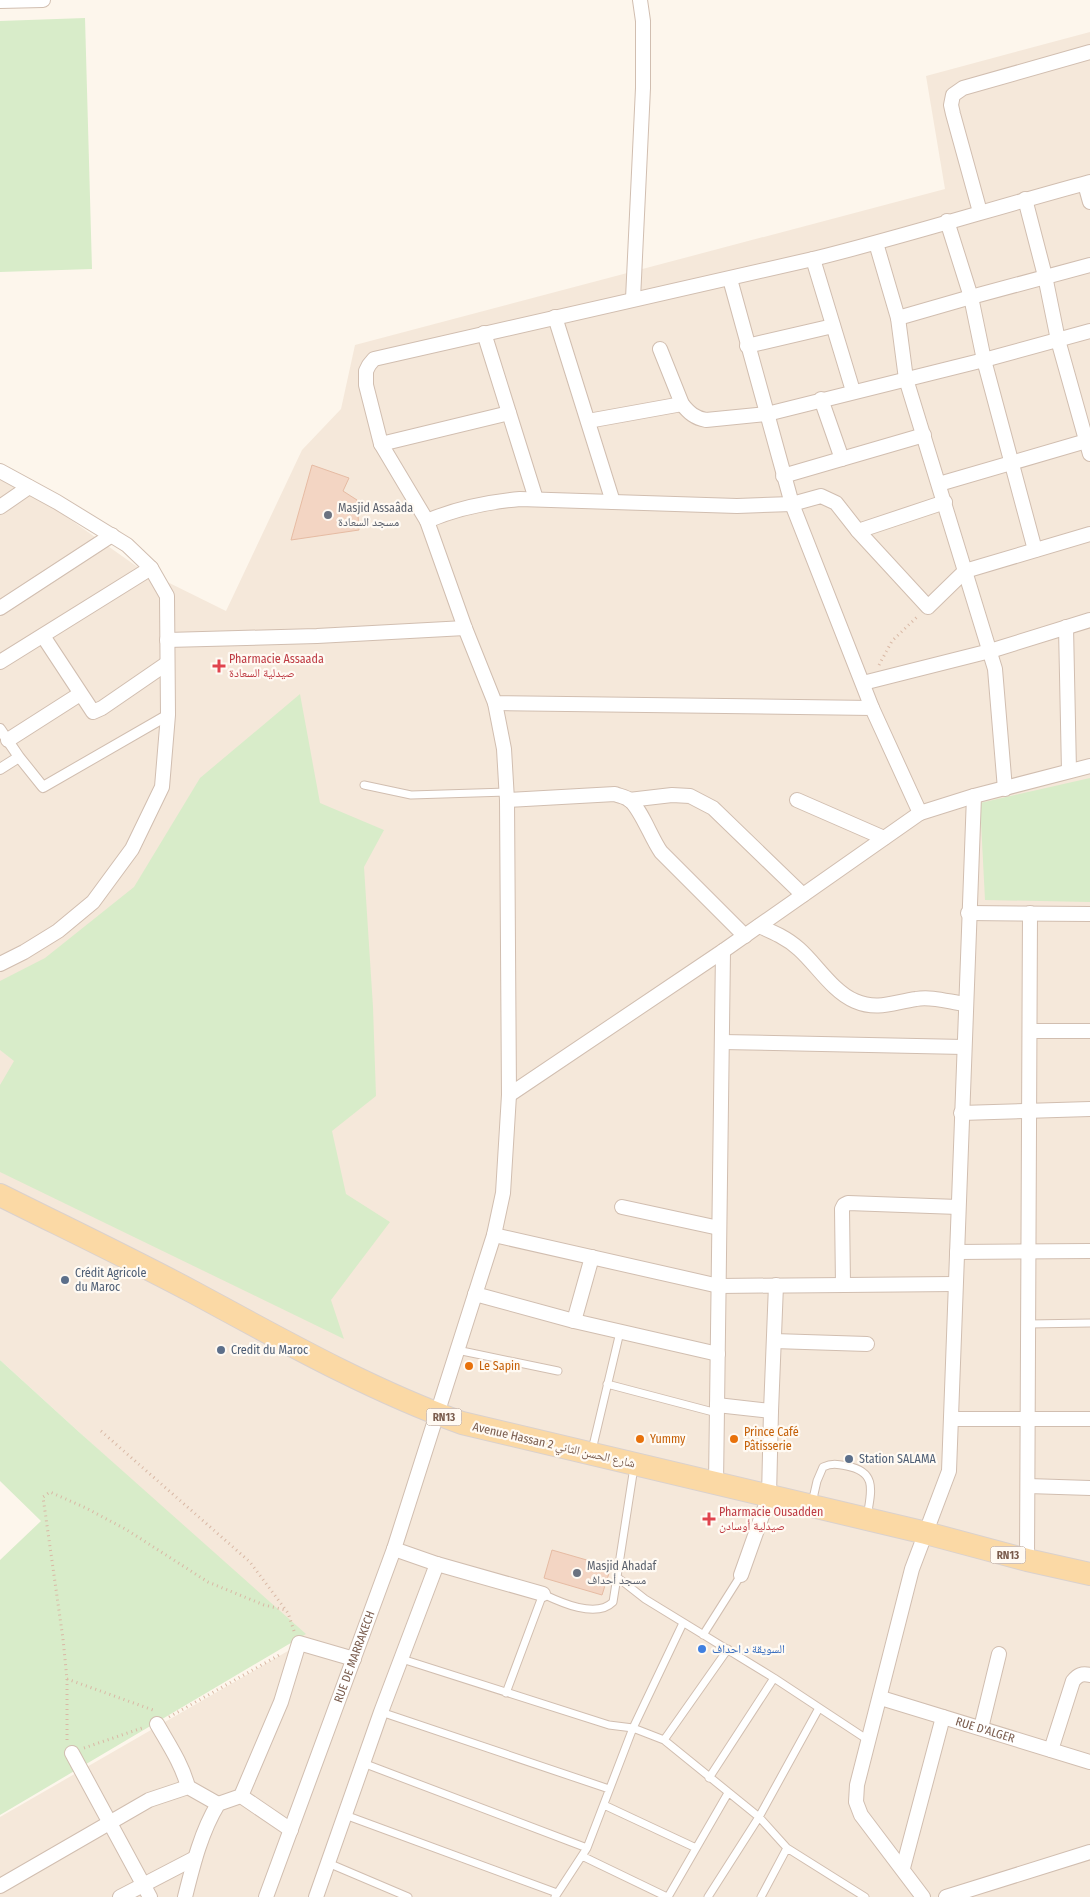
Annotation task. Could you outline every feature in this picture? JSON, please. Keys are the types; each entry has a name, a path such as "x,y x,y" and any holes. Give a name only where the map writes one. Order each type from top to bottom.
{"main road":[{"name":"Avenue Hassan 2 شارع الحسن الثاني","path":"0,1195 190,1291 309,1355 436,1414 462,1423 926,1533 1090,1574"}],"street":[{"path":"0,1 43,0"},
{"path":"633,300 643,88 643,21 640,0"},
{"path":"980,212 953,114 951,105 953,95 963,88 1090,52"},
{"path":"1087,183 1090,202"},
{"name":"RUE DE MARRAKECH","path":"266,1897 394,1548 494,1235 503,1193 509,1095 507,796 504,749 494,703 464,628 427,521 381,444 366,385 366,371 374,359 730,279 876,244 980,212 1087,183"},
{"path":"939,484 1089,445 1058,340 1045,276 1025,200"},
{"path":"947,222 972,297 984,360 1035,550"},
{"path":"876,244 898,318 906,378 995,669 1005,788"},
{"path":"813,259 853,391"},
{"path":"898,318 1090,265"},
{"path":"730,279 792,504 872,708 920,813"},
{"path":"555,317 613,502"},
{"path":"747,346 833,326"},
{"path":"660,349 682,404 688,412 697,418 706,420 767,414 853,391 984,360 1090,331"},
{"path":"484,333 536,498"},
{"path":"821,399 842,459"},
{"path":"588,421 682,404"},
{"path":"381,444 508,413"},
{"path":"784,476 924,435"},
{"path":"0,471 126,544 150,568 167,596 166,664 168,715 162,788 132,849 93,902 58,931 0,964"},
{"path":"0,506 29,487"},
{"path":"427,521 449,512 492,502 536,498 738,506 792,504 821,496 836,503 858,532 928,607 965,571 1090,534"},
{"path":"858,532 945,502"},
{"path":"0,608 112,536"},
{"path":"0,662 150,568"},
{"path":"863,683 990,651 1090,620"},
{"path":"1066,627 1069,771"},
{"path":"167,640 317,636 464,628"},
{"path":"43,636 93,712 166,664"},
{"path":"80,694 4,735 43,787 168,715"},
{"path":"494,703 872,708"},
{"path":"0,769 19,757"},
{"path":"509,1095 745,936 920,813 974,796 1090,766"},
{"path":"507,796 615,794 629,800 642,816 651,837 661,852 745,936"},
{"path":"629,800 672,795 690,796 713,808 803,895"},
{"path":"923,1897 862,1815 856,1802 858,1785 912,1569 949,1472 968,913 974,796"},
{"path":"797,800 884,838"},
{"path":"968,913 1090,914"},
{"path":"1028,1560 1030,914"},
{"path":"759,926 781,936 799,948 841,992 855,1001 884,1006 916,999 931,998 965,1004"},
{"path":"716,1484 723,951"},
{"path":"1031,1031 1090,1031"},
{"path":"722,1042 964,1047"},
{"path":"961,1113 1090,1109"},
{"path":"844,1285 842,1209 844,1205 848,1203 958,1207"},
{"path":"622,1207 719,1228"},
{"path":"494,1235 718,1286 955,1284"},
{"path":"956,1252 1090,1251"},
{"path":"574,1321 592,1257"},
{"path":"741,1575 768,1496 776,1285"},
{"path":"475,1294 574,1321 718,1354"},
{"path":"774,1341 867,1344"},
{"path":"717,1409 771,1411"},
{"path":"951,1419 1090,1419"},
{"path":"1028,1486 1090,1488"},
{"path":"394,1548 437,1564 543,1594"},
{"path":"316,1897 381,1712 437,1564"},
{"path":"184,1897 208,1821 218,1804 241,1796 282,1702 299,1643 354,1658"},
{"path":"981,1728 999,1654"},
{"path":"1051,1750 1073,1681 1077,1676 1090,1675"},
{"name":"RUE D'ALGER","path":"880,1698 1090,1762"},
{"path":"903,1868 943,1717"},
{"path":"157,1724 184,1773 188,1787 218,1804"},
{"path":"72,1753 150,1897"},
{"path":"0,1886 149,1800 188,1787"},
{"path":"241,1796 291,1830"},
{"path":"949,1896 1090,1852"},
{"path":"120,1897 195,1858"}],"lane":[{"path":"364,785 412,795 507,796"},
{"path":"1029,1324 1090,1323"},
{"path":"591,1454 620,1332"},
{"path":"457,1350 558,1371"},
{"path":"607,1384 717,1409"},
{"path":"812,1506 823,1468 832,1463 860,1468 867,1477 871,1488 866,1519"},
{"path":"506,1693 543,1594 572,1607 596,1608 607,1606 613,1602 634,1464"},
{"path":"703,1635 741,1575"},
{"path":"617,1577 645,1599 728,1649 869,1740"},
{"path":"345,1816 556,1895 587,1848 633,1728 683,1623"},
{"path":"664,1740 728,1649"},
{"path":"402,1659 610,1725 633,1728 664,1740 759,1817 787,1848 865,1897"},
{"path":"709,1778 774,1678"},
{"path":"708,1897 759,1817 819,1708"},
{"path":"381,1712 609,1789"},
{"path":"363,1763 587,1848"},
{"path":"582,1856 667,1897 728,1793"},
{"path":"604,1805 696,1848"},
{"path":"761,1897 787,1848"},
{"path":"328,1863 408,1897"}],"path":[{"path":"878,679 879,666 892,641 928,607"},
{"path":"101,1430 250,1562 286,1610 299,1643 157,1724 143,1727 72,1753 68,1750 67,1679 43,1497 50,1492 86,1508 127,1530 208,1582 264,1606 286,1610"},
{"path":"67,1679 170,1716"}],"shaded area":[{"path":"1090,32 1090,1897 0,1897 0,1817 307,1640 0,1360 0,470 139,568 226,611 302,450 341,409 355,345 945,189 926,76"}],"green space":[{"path":"85,18 92,269 0,272 0,21"},
{"path":"300,694 320,803 384,830 364,867 373,1007 376,1096 332,1131 346,1194 390,1222 331,1300 344,1339 0,1172 0,1085 14,1061 0,1050 0,981 45,958 134,887 200,778"},
{"path":"1090,778 1090,902 985,900 980,803"},
{"path":"0,1360 306,1634 0,1815 0,1560 41,1521 0,1481"}],"building":[{"name":"Masjid Assaâda مسجد السعادة","path":"312,465 349,478 343,491 357,500 359,530 291,540"},
{"name":"Masjid Ahadaf مسجد أحداف","path":"552,1550 611,1567 602,1595 544,1578"}],"place":[{"name":"Masjid Assaâda مسجد السعادة","path":"328,515"},
{"name":"Pharmacie Assaada صيدلية السعادة","path":"219,666"},
{"name":"Crédit Agricole du Maroc","path":"65,1280"},
{"name":"Credit du Maroc","path":"221,1350"},
{"name":"Le Sapin","path":"469,1366"},
{"name":"Yummy","path":"640,1439"},
{"name":"Prince Café Pâtisserie","path":"734,1439"},
{"name":"Station SALAMA","path":"849,1459"},
{"name":"Pharmacie Ousadden صيدلية أوسادن","path":"709,1519"},
{"name":"Masjid Ahadaf مسجد أحداف","path":"577,1573"},
{"name":"السويقة د احداف","path":"702,1649"}]}
